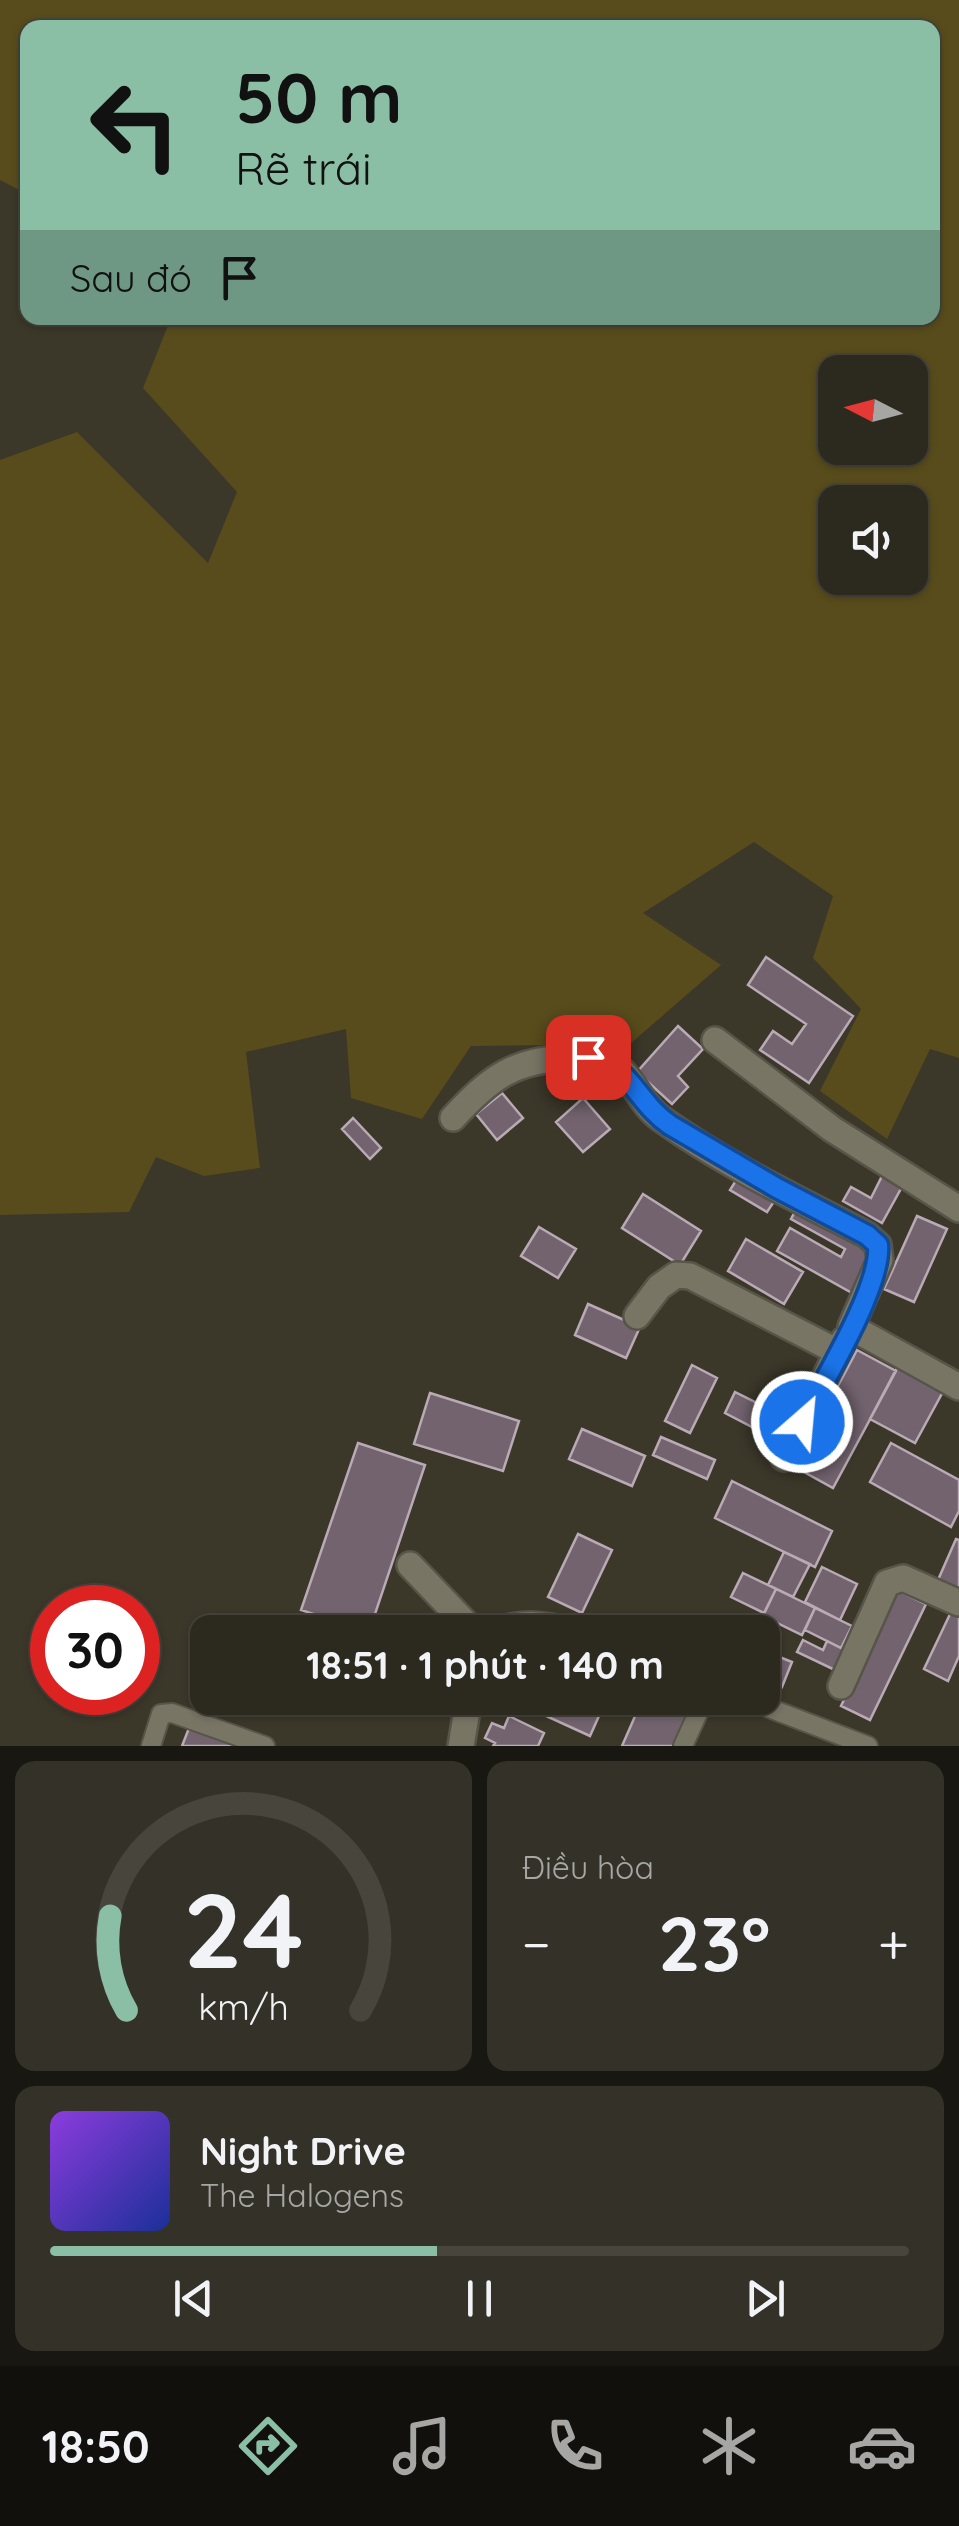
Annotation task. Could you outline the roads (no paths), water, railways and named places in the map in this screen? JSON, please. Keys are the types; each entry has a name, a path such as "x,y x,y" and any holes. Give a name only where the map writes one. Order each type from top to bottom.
{"street":[{"path":"714,1040 832,1129 959,1208"},
{"path":"454,1118 484,1085 530,1061 588,1057 608,1060 625,1074 655,1115 777,1188 867,1235 878,1245 880,1260 851,1327 784,1458"},
{"path":"637,1316 659,1287 676,1275 690,1276 838,1352"},
{"path":"851,1327 959,1387"},
{"path":"410,1565 459,1615"},
{"path":"840,1686 887,1583 902,1578 959,1603"},
{"path":"461,1746 466,1715"}],"lane":[{"path":"780,1712 868,1746"},
{"path":"150,1746 161,1714 172,1713 265,1746"},
{"path":"683,1746 696,1715"}]}
